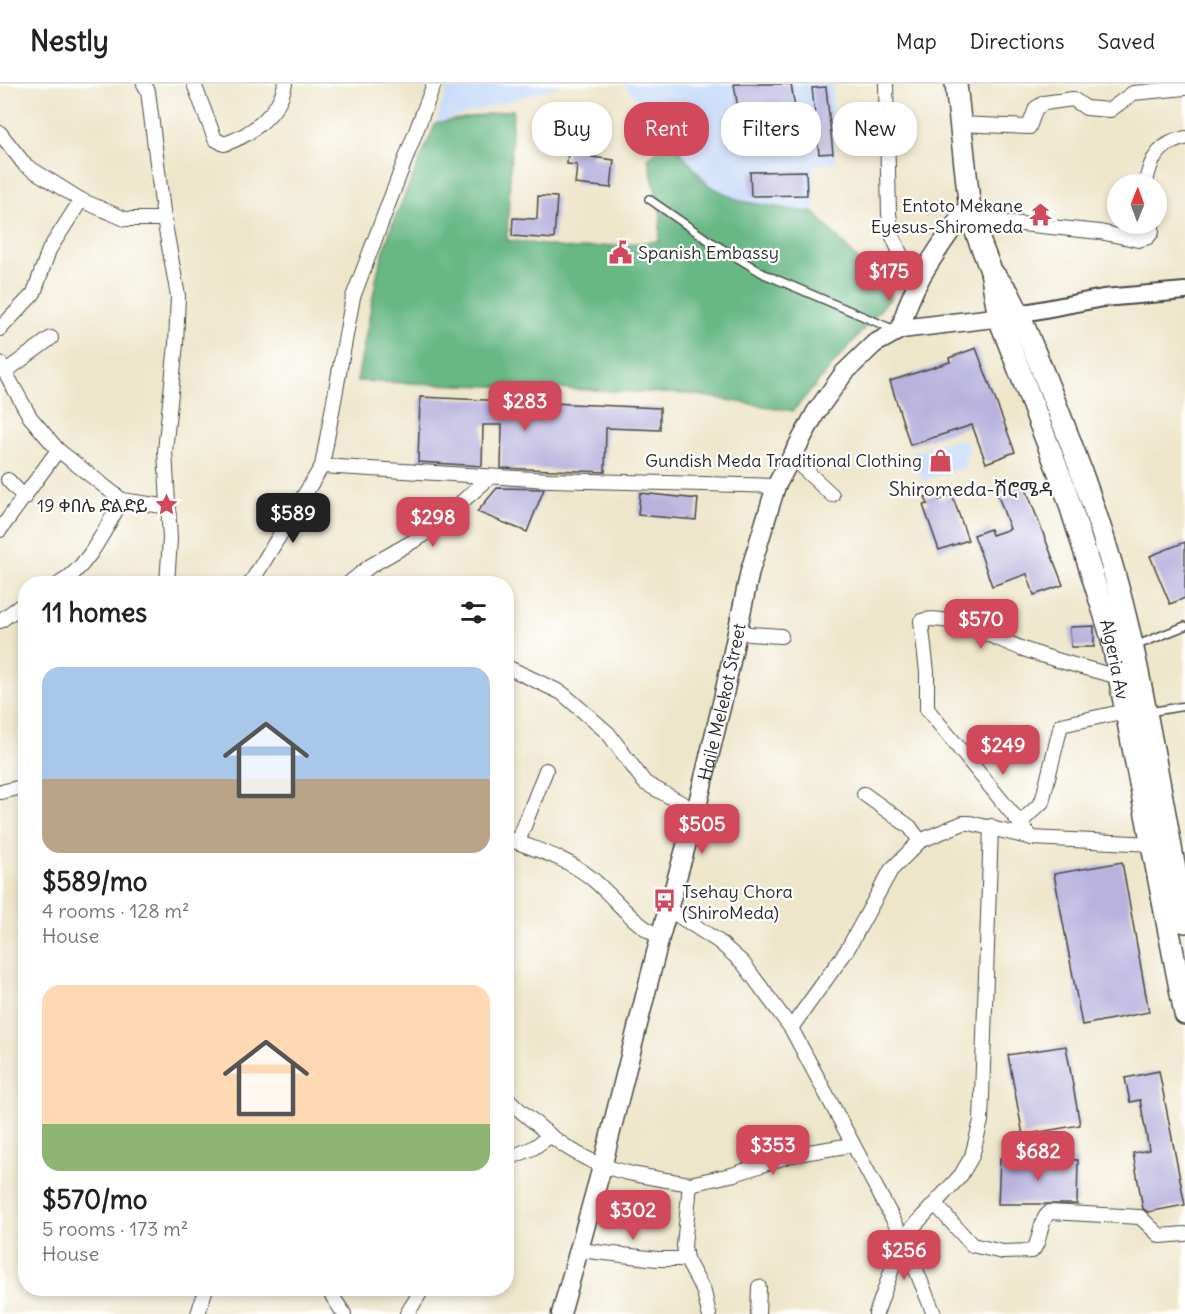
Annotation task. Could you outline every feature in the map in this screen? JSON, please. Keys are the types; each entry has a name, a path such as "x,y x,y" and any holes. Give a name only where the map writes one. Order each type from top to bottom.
{"main road":[{"path":"956,84 958,124 969,212 1009,316"},
{"path":"899,330 907,303 915,287 969,212"},
{"name":"Haile Melekot Street","path":"561,1314 602,1167 660,937 696,811 750,571 776,486 790,456 816,412 844,374 874,344 899,330 1009,316"},
{"name":"Algeria Av","path":"1009,316 1080,464 1109,557 1132,647 1135,712 1153,844 1185,1014"},
{"name":"Algeria Av","path":"1009,316 1111,635 1119,677 1135,712 1185,922"}],"street":[{"path":"144,84 148,91 164,219 178,296 176,344 165,451 169,507 166,576"},
{"path":"195,84 215,139 224,144 258,127 282,96 285,84"},
{"path":"255,576 322,466 354,297 434,84"},
{"path":"886,84 889,214 893,237 915,287"},
{"path":"958,124 1029,127 1036,108 1044,103 1073,99 1086,108 1110,110 1133,93 1185,88"},
{"path":"0,133 26,165 81,200 125,219 164,219"},
{"path":"1147,174 1157,153 1172,140 1185,138"},
{"path":"0,329 34,293 49,250 81,200"},
{"path":"969,212 1107,233"},
{"path":"1110,234 1138,240 1150,234"},
{"path":"1009,316 1103,298 1185,291"},
{"path":"51,338 3,367 30,417 58,450 122,500 169,507"},
{"path":"0,530 58,450"},
{"path":"790,456 832,495"},
{"path":"322,466 489,478 776,486"},
{"path":"358,576 370,566 424,535 489,478"},
{"path":"8,480 24,498"},
{"path":"69,576 93,548 122,500"},
{"path":"0,621 18,608"},
{"path":"1032,838 927,709 927,672 921,621 932,619 950,622 1024,650 1119,677"},
{"path":"736,628 749,634 781,636"},
{"path":"514,670 562,693 608,733 645,783 696,811"},
{"path":"1020,822 1042,802 1061,725 1135,712"},
{"path":"514,836 546,770"},
{"path":"1,792 18,788"},
{"path":"864,794 910,827 920,841"},
{"path":"791,1028 848,950 891,870 920,841 963,823 992,826 1032,838 1153,844"},
{"path":"876,1314 903,1238 936,1205 961,1175 972,1156 981,1121 992,826"},
{"path":"514,841 566,860 609,894 645,930 660,937"},
{"path":"668,909 718,941 743,963 791,1028 903,1238 934,1314"},
{"path":"514,1103 550,1136 577,1156 602,1167 690,1184 735,1174 784,1156 852,1145"},
{"path":"514,1156 533,1148 550,1136"},
{"path":"690,1184 684,1246 686,1259 704,1292 709,1314"},
{"path":"936,1205 972,1245 1003,1252 1032,1251 1036,1247 1045,1216 1050,1212 1140,1217 1160,1236 1185,1234"},
{"path":"579,1250 657,1259 686,1259"},
{"path":"758,1314 759,1287"},
{"path":"198,1314 204,1296"},
{"path":"332,1296 344,1314"},
{"path":"407,1314 418,1296"}],"lane":[{"path":"649,199 708,240 764,274 899,330"},
{"path":"1132,647 1185,626"},
{"path":"1135,712 1185,706"}],"shaded area":[{"path":"449,84 564,84 436,123"},
{"path":"624,84 832,84 833,156 836,156 836,162 813,165 814,213 742,203 708,185 684,156 709,156 709,102 639,102"},
{"name":"Gundish Meda Traditional Clothing","path":"958,438 960,442 966,441 970,452 964,455 967,467 922,481 913,453"}],"green space":[{"path":"513,110 507,240 574,249 659,241 661,215 648,158 651,156 684,156 708,185 739,201 814,213 892,296 793,411 691,394 357,381 378,270 392,225 436,123"}],"building":[{"path":"734,84 791,84 794,102 737,102"},
{"path":"826,87 833,153 821,154 821,102 813,102 812,88"},
{"path":"568,156 592,156 614,160 611,188 575,184 577,165 567,164"},
{"path":"806,171 807,195 751,196 750,172"},
{"path":"538,196 557,197 554,239 512,236 513,218 537,219"},
{"path":"976,348 1015,452 986,463 972,425 910,445 890,381 950,362 949,358"},
{"path":"420,397 660,408 660,430 606,428 605,472 501,468 502,425 483,425 482,466 418,462"},
{"path":"1023,481 1063,585 1034,595 1027,574 992,586 974,535 990,529 992,535 1010,529 996,490"},
{"path":"497,488 544,489 527,532 477,512"},
{"path":"640,493 698,499 696,520 638,515"},
{"path":"937,493 939,500 952,495 968,540 939,550 923,505 928,504 925,497"},
{"path":"1185,542 1185,598 1170,604 1150,556"},
{"path":"1094,626 1094,647 1071,647 1070,627"},
{"path":"1122,862 1149,1012 1082,1025 1054,874"},
{"path":"1066,1046 1080,1125 1023,1135 1008,1055"},
{"path":"1159,1071 1185,1205 1148,1212 1143,1209 1133,1153 1149,1150 1140,1100 1130,1102 1125,1078"},
{"path":"1000,1158 1078,1160 1077,1204 998,1204"}],"place":[{"name":"Entoto Mekane Eyesus-Shiromeda","path":"1041,215"},
{"name":"Spanish Embassy","path":"620,252"},
{"name":"Gundish Meda Traditional Clothing","path":"940,460"},
{"name":"19 ቀበሌ ድልድይ","path":"166,505"},
{"name":"Tsehay Chora (ShiroMeda)","path":"664,901"}],"district":[{"name":"Shiromeda-ሽሮሜዳ","path":"971,488"}]}
